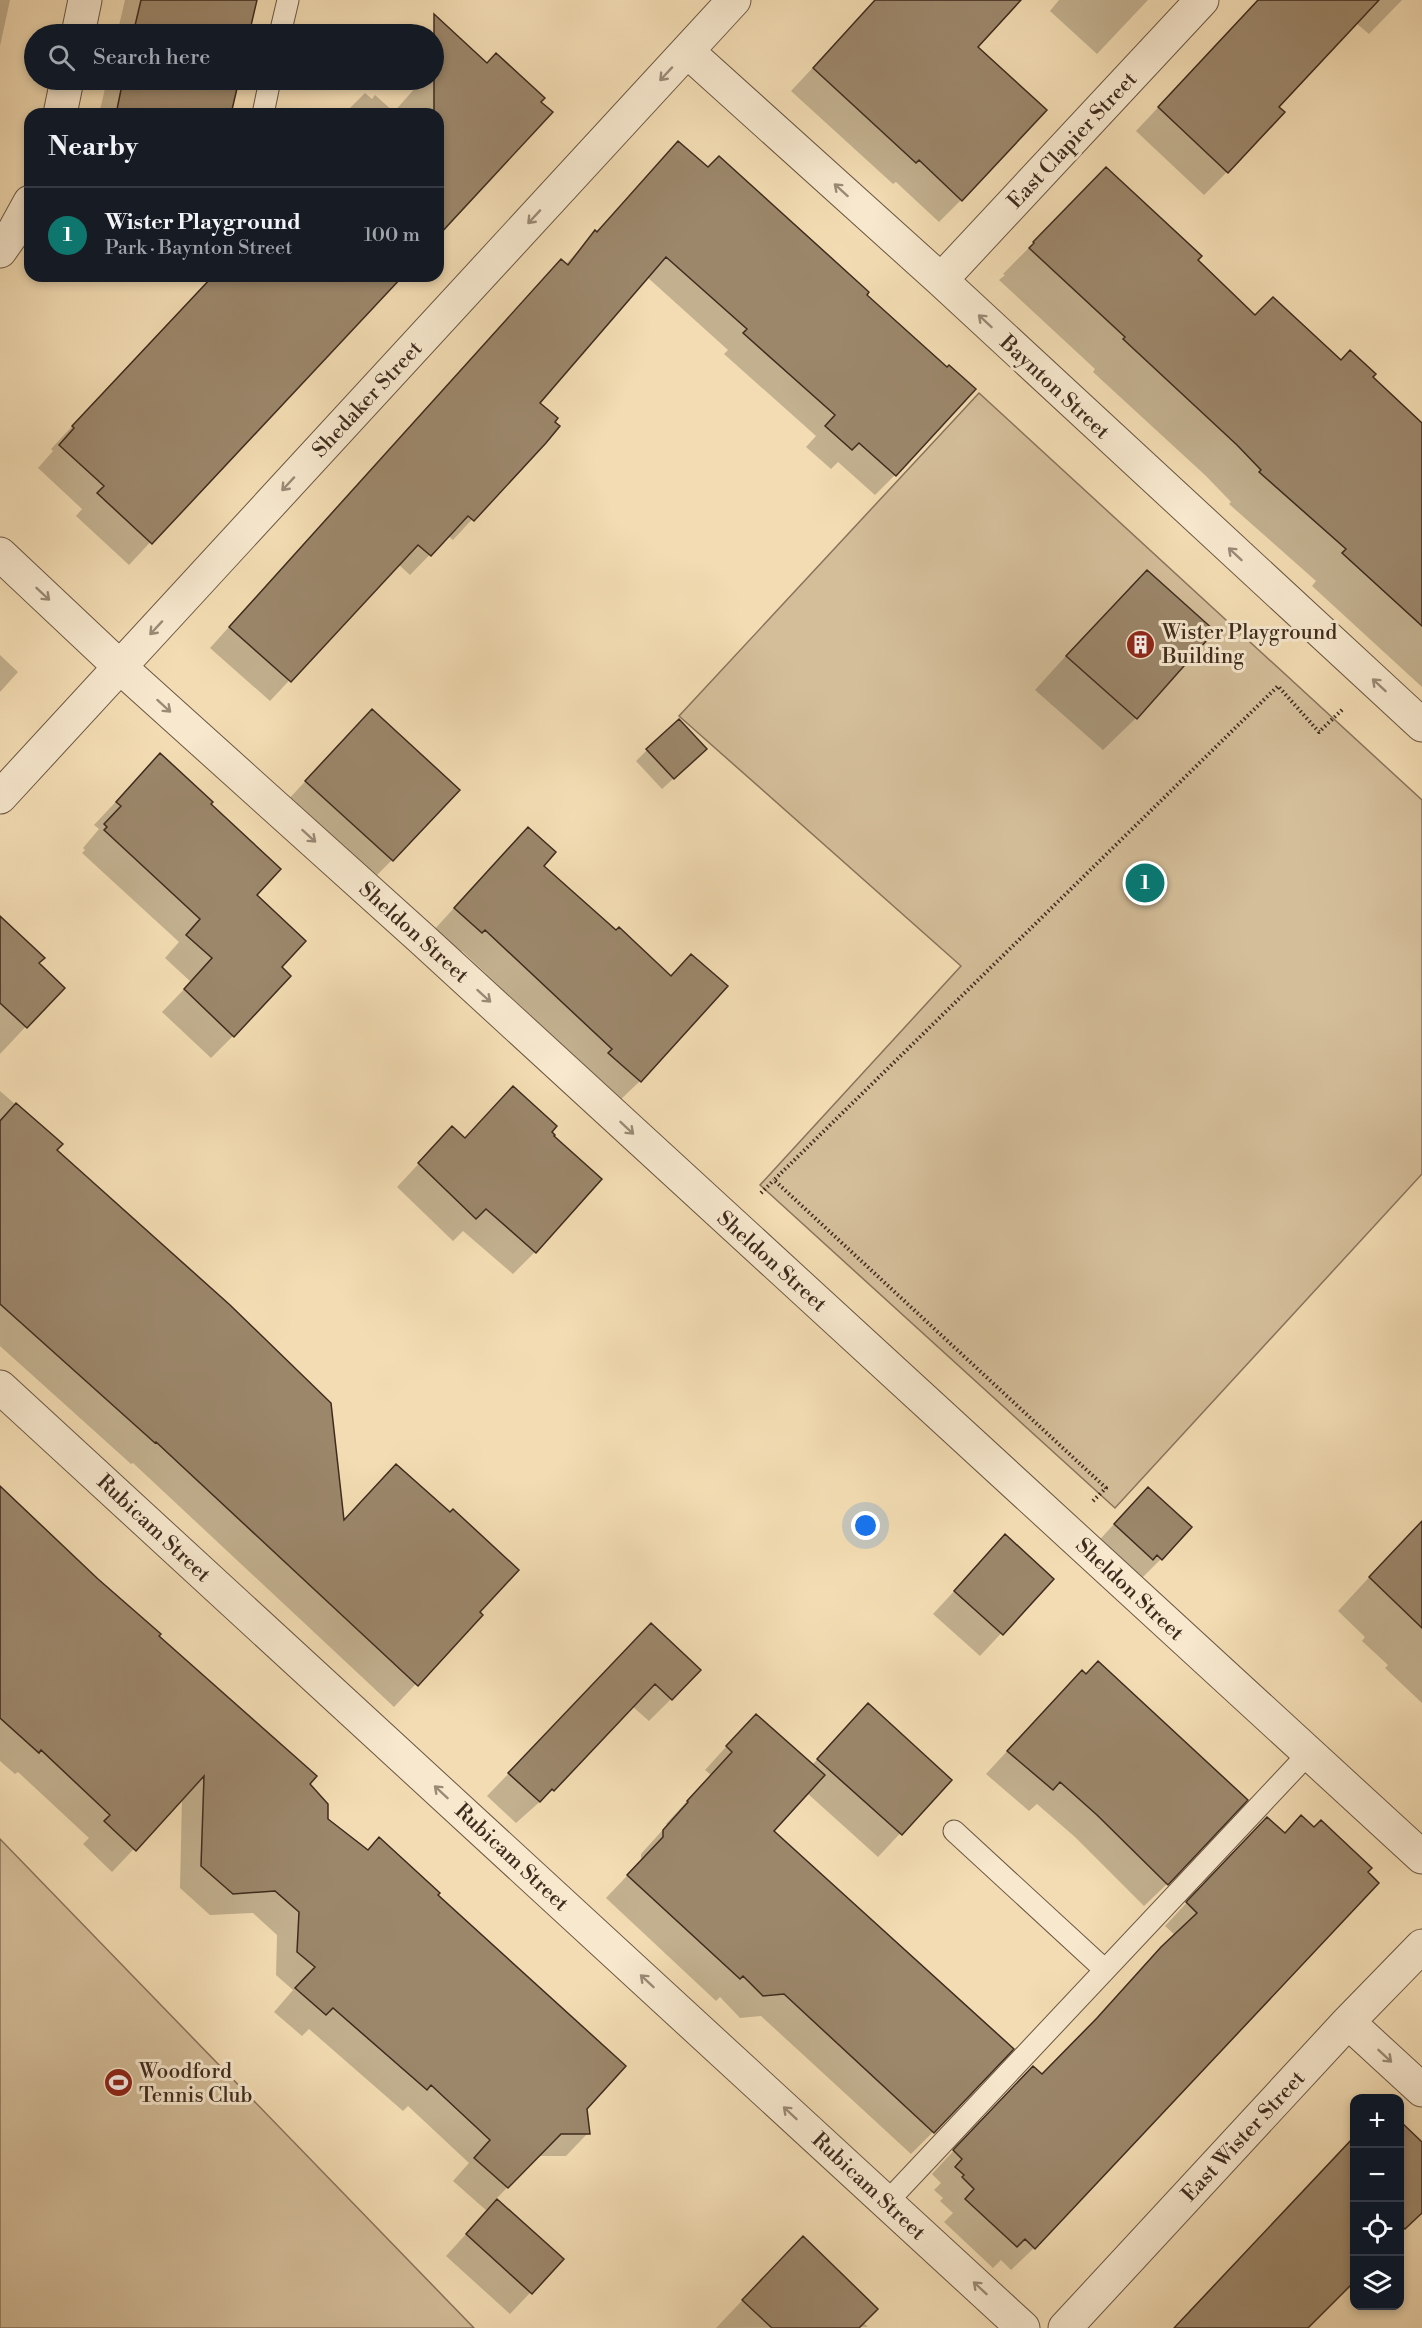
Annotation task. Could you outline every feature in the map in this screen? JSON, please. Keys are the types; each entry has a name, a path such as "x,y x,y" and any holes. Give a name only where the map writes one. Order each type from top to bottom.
{"street":[{"path":"80,24 85,0"},
{"name":"Shedaker Street","path":"0,798 734,0"},
{"name":"East Clapier Street","path":"941,280 1202,0"},
{"name":"Baynton Street","path":"687,51 941,280 1422,725"},
{"path":"61,108 65,90"},
{"path":"0,251 15,231 24,214"},
{"name":"Sheldon Street","path":"0,554 120,667 456,970 1422,1857"},
{"name":"Rubicam Street","path":"0,1387 1023,2328"},
{"name":"East Wister Street","path":"1065,2328 1348,2022 1422,1946"},
{"path":"1348,2022 1422,2090"}],"lane":[{"path":"282,24 288,0"},
{"path":"264,108 268,90"},
{"path":"887,2202 1309,1754"},
{"path":"954,1831 1105,1970"}],"path":[{"path":"1065,1529 1106,1488 774,1180 1278,687 1319,732 1374,681"}],"shaded area":[{"path":"979,393 1422,800 1422,1174 1115,1508 760,1185 961,966 679,716"},
{"name":"Woodford Tennis Club","path":"0,1839 474,2328 0,2328"}],"building":[{"path":"141,0 257,0 251,24 135,24"},
{"path":"875,0 1021,0 978,47 1047,110 962,201 919,160 916,163 813,68"},
{"path":"1258,0 1379,0 1279,107 1285,112 1228,173 1158,107"},
{"path":"434,14 487,63 496,53 545,98 541,102 553,112 444,230 444,108 434,108 434,90 444,90 444,24 434,24"},
{"path":"121,90 237,90 232,108 117,108"},
{"path":"678,141 708,167 719,156 869,292 867,295 947,367 949,365 976,389 896,476 859,443 852,450 825,426 835,415 743,333 747,329 666,257 540,403 558,418 555,422 560,426 546,443 474,521 468,516 431,556 418,545 291,682 229,627 561,259 568,265 595,230 597,232"},
{"path":"1106,167 1202,256 1198,260 1255,315 1273,297 1341,360 1350,350 1376,374 1373,377 1422,423 1422,626 1342,553 1346,549 1259,472 1261,470 1237,445 1029,248"},
{"path":"207,282 397,282 152,544 97,493 104,486 59,445 74,428 72,426"},
{"name":"Wister Playground Building","path":"1147,570 1215,631 1137,719 1066,656"},
{"path":"372,709 460,790 393,861 305,781"},
{"path":"679,719 707,749 674,779 646,749"},
{"path":"160,753 281,869 257,895 306,941 282,967 291,976 234,1037 184,989 212,958 186,935 200,919 104,830 107,827 104,824 121,806 116,802"},
{"path":"528,827 556,852 544,866 616,930 619,927 671,976 691,954 728,986 641,1082 608,1053 612,1049 485,930 482,933 454,908"},
{"path":"0,916 45,958 39,963 65,988 27,1028 0,1003"},
{"path":"513,1086 557,1126 552,1132 554,1136 602,1179 536,1253 486,1209 476,1219 418,1163 452,1126 465,1138"},
{"path":"16,1103 63,1144 57,1150 230,1305 331,1403 344,1520 396,1464 450,1512 453,1509 519,1570 480,1612 483,1615 418,1686 156,1442 0,1304 0,1121"},
{"path":"0,1486 98,1579 161,1634 159,1636 317,1776 310,1784 328,1804 328,1819 368,1850 379,1837 440,1893 438,1895 626,2066 587,2109 590,2134 561,2134 508,2188 474,2158 490,2140 431,2085 427,2090 333,2008 326,2015 295,1988 315,1967 297,1952 299,1912 275,1891 233,1894 201,1866 204,1776 136,1851 104,1821 110,1815 41,1750 39,1753 0,1718"},
{"path":"1148,1487 1192,1527 1162,1560 1157,1555 1153,1560 1114,1524"},
{"path":"1422,1521 1422,1628 1369,1577"},
{"path":"1005,1534 1054,1579 1003,1635 954,1591"},
{"path":"651,1623 701,1670 672,1700 655,1684 554,1791 552,1789 540,1802 508,1773"},
{"path":"1098,1661 1248,1800 1168,1885 1060,1782 1053,1790 1007,1751 1082,1670 1086,1674"},
{"path":"868,1703 952,1780 902,1835 817,1759"},
{"path":"756,1714 825,1775 774,1831 1014,2049 934,2133 784,1994 763,1996 743,1976 740,1979 627,1875 663,1837 663,1830 732,1752 726,1746"},
{"path":"1301,1815 1314,1827 1321,1820 1372,1868 1368,1872 1379,1883 1035,2249 1025,2239 1017,2247 965,2199 974,2189 955,2167 962,2159 953,2150 1033,2066 1042,2074 1097,2018 1161,1947 1197,1913 1186,1902 1267,1817 1285,1833"},
{"path":"1404,2125 1422,2142 1422,2213 1405,2229"},
{"path":"1350,2141 1350,2286 1308,2328 1174,2328"},
{"path":"497,2199 564,2259 532,2294 466,2234"},
{"path":"803,2236 878,2309 859,2328 772,2328 742,2300"}],"place":[{"name":"Wister Playground Building","path":"1141,644"},
{"name":"Wister Playground","path":"1145,883"},
{"name":"Woodford Tennis Club","path":"118,2083"}]}
